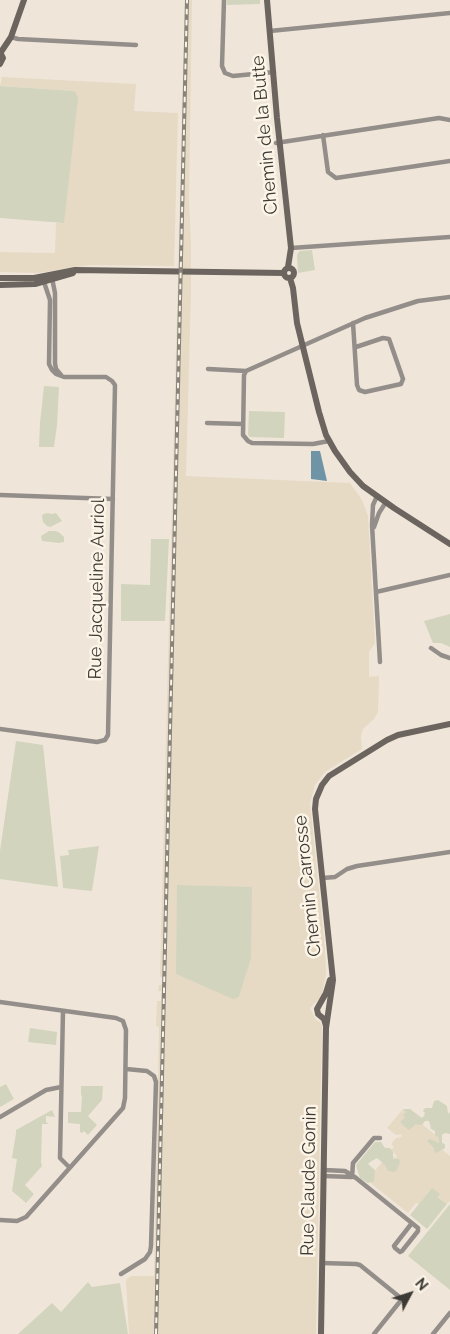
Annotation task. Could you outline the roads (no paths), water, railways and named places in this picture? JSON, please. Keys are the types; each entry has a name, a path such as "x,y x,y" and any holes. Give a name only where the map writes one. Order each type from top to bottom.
{"street":[{"path":"0,64 3,58 0,52 11,37 24,0"},
{"path":"224,0 222,66 225,73 233,76 274,72"},
{"name":"Chemin de la Butte","path":"267,0 274,72 277,142 290,248 287,273 294,288 301,346 321,419 329,440 350,472 377,496 450,544"},
{"path":"270,31 450,13"},
{"path":"11,37 18,39 136,45"},
{"path":"277,142 439,118 450,120"},
{"path":"323,135 328,172 336,178 450,161"},
{"path":"290,248 450,237"},
{"path":"0,285 26,285 81,270 287,273"},
{"path":"52,277 55,293 55,363 58,372 64,377"},
{"path":"0,278 43,279"},
{"path":"43,279 50,300 49,364 56,374 64,377"},
{"path":"208,369 246,371 353,323 418,301 450,297"},
{"path":"353,323 357,385 359,390 365,392 401,384 403,379 389,339 383,338 356,347"},
{"path":"246,371 244,375 244,438 252,443 314,444 329,440"},
{"name":"Rue Jacqueline Auriol","path":"0,729 97,742 103,741 108,735 114,385 112,380 106,377 64,377"},
{"path":"207,423 243,424"},
{"path":"0,495 112,499"},
{"path":"377,496 373,507 373,536 380,662"},
{"path":"373,536 376,520 386,502"},
{"path":"376,592 450,575"},
{"path":"431,648 441,655 450,658"},
{"name":"Chemin Carrosse","path":"331,969 326,993 317,1012 326,1013 333,980 315,809 319,789 334,772 382,742 398,736 450,724"},
{"path":"323,878 334,877 347,869 357,866 450,852"},
{"path":"0,1002 121,1020 125,1024 126,1030 125,1098 123,1108 23,1219 14,1222 0,1220"},
{"path":"320,1004 325,1004 326,1013"},
{"path":"63,1011 60,1158 69,1167"},
{"name":"Rue Claude Gonin","path":"321,1334 326,1013"},
{"path":"121,1274 145,1259 151,1246 156,1082 154,1076 147,1071 126,1069"},
{"path":"0,1117 46,1090 61,1087"},
{"path":"352,1177 353,1163 374,1138 380,1138"},
{"path":"324,1173 345,1172 362,1182 412,1223 418,1228 418,1231 400,1252 394,1246 412,1223"},
{"path":"322,1263 360,1265 402,1299 374,1334"},
{"path":"433,1334 450,1314"},
{"path":"444,1320 450,1325"}],"water":[{"path":"311,451 320,451 327,481 311,479"}],"railway":[{"path":"156,1334 187,0"}]}
